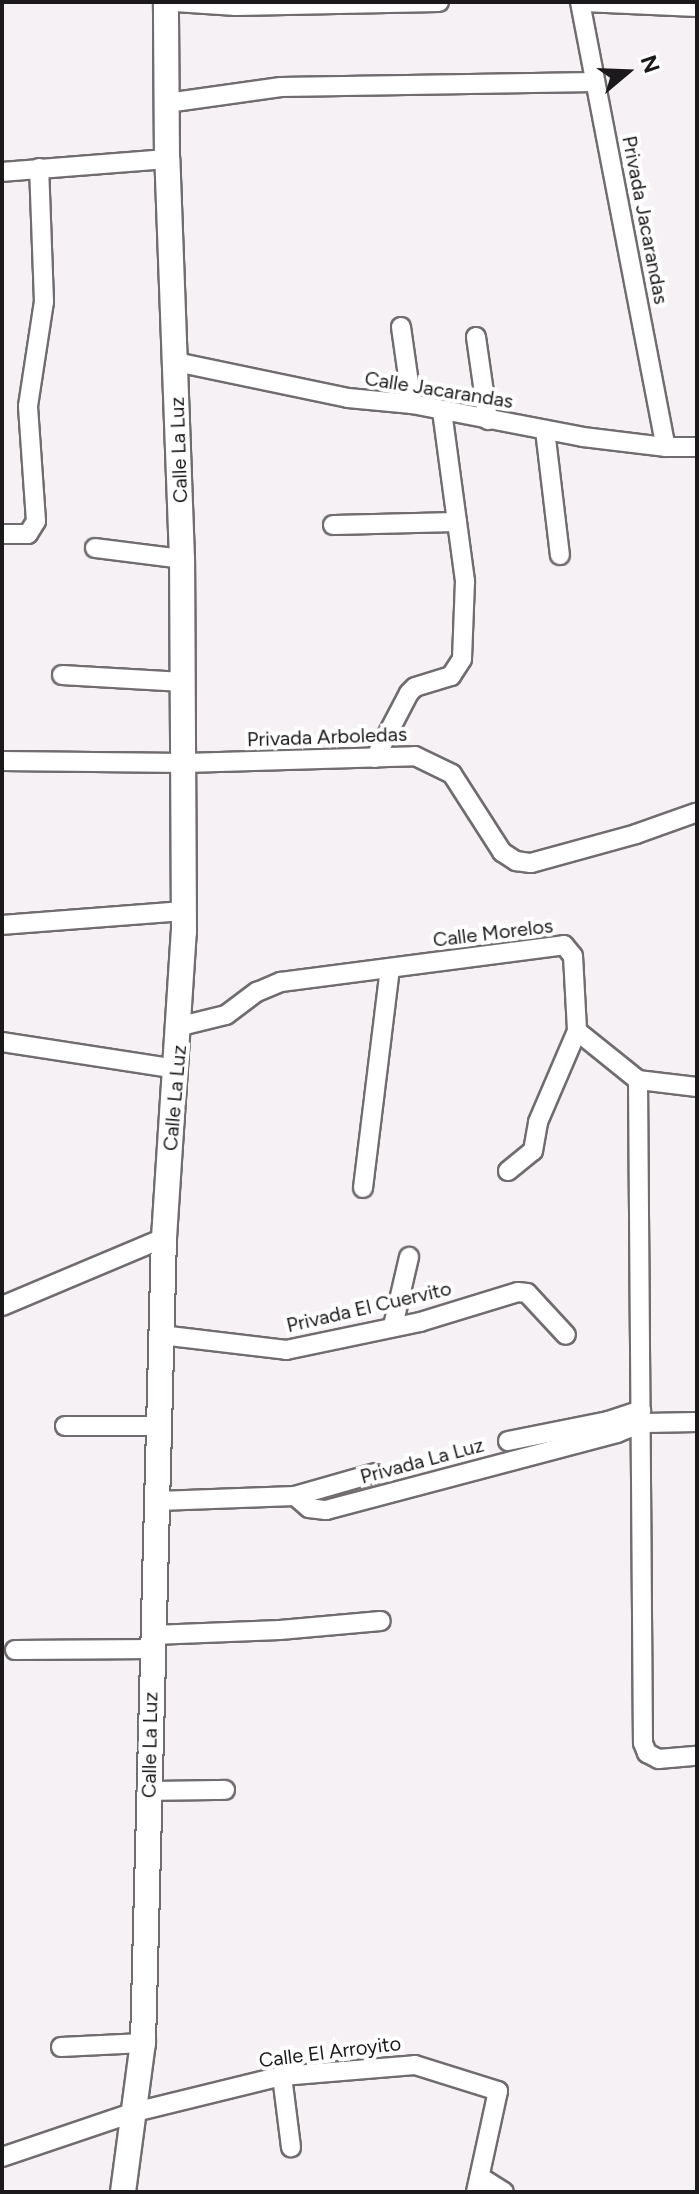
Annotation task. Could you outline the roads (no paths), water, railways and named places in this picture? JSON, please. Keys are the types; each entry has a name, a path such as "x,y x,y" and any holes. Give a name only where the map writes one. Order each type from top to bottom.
{"street":[{"name":"Calle La Luz","path":"123,2192 143,2043 164,1238 181,1026 184,922 182,559 167,159 166,2"},
{"path":"175,2 236,6 439,2"},
{"path":"581,2 697,7"},
{"name":"Privada Jacarandas","path":"581,2 666,447"},
{"path":"167,103 281,87 595,82"},
{"path":"2,172 167,159"},
{"path":"2,534 28,534 36,521 28,406 43,315 39,168"},
{"path":"401,327 412,404"},
{"path":"476,337 488,420"},
{"name":"Calle Jacarandas","path":"176,362 348,398 412,404 545,430 666,447 697,447"},
{"path":"375,758 409,693 451,676 462,659 466,593 442,410"},
{"path":"545,430 560,555"},
{"path":"333,525 457,522"},
{"path":"95,548 182,559"},
{"path":"62,675 183,682"},
{"name":"Privada Arboledas","path":"2,761 185,763 425,758 452,774 502,852 516,861 531,863 636,834 695,813"},
{"path":"2,925 184,922"},
{"name":"Calle Morelos","path":"181,1026 226,1015 257,992 281,982 564,945 573,956 577,1031"},
{"path":"363,1188 390,969"},
{"path":"508,1171 533,1151 538,1122 577,1031 638,1080 697,1087"},
{"path":"2,1042 177,1069"},
{"path":"638,1080 643,1743 647,1753 659,1759 697,1756"},
{"path":"2,1306 164,1238"},
{"path":"393,1326 409,1257"},
{"name":"Privada El Cuervito","path":"161,1335 286,1350 420,1322 491,1299 527,1293 566,1335"},
{"path":"508,1441 642,1417"},
{"name":"Privada La Luz","path":"158,1501 295,1496 309,1508 326,1510 617,1433 642,1417 697,1422"},
{"path":"65,1426 160,1426"},
{"path":"295,1496 375,1473"},
{"path":"15,1650 153,1642 381,1621"},
{"path":"149,1791 225,1790"},
{"path":"61,2047 143,2043"},
{"name":"Calle El Arroyito","path":"2,2157 135,2112 282,2076 415,2065 496,2088 499,2099 478,2185"},
{"path":"282,2076 291,2147"},
{"path":"478,2185 504,2192"}]}
